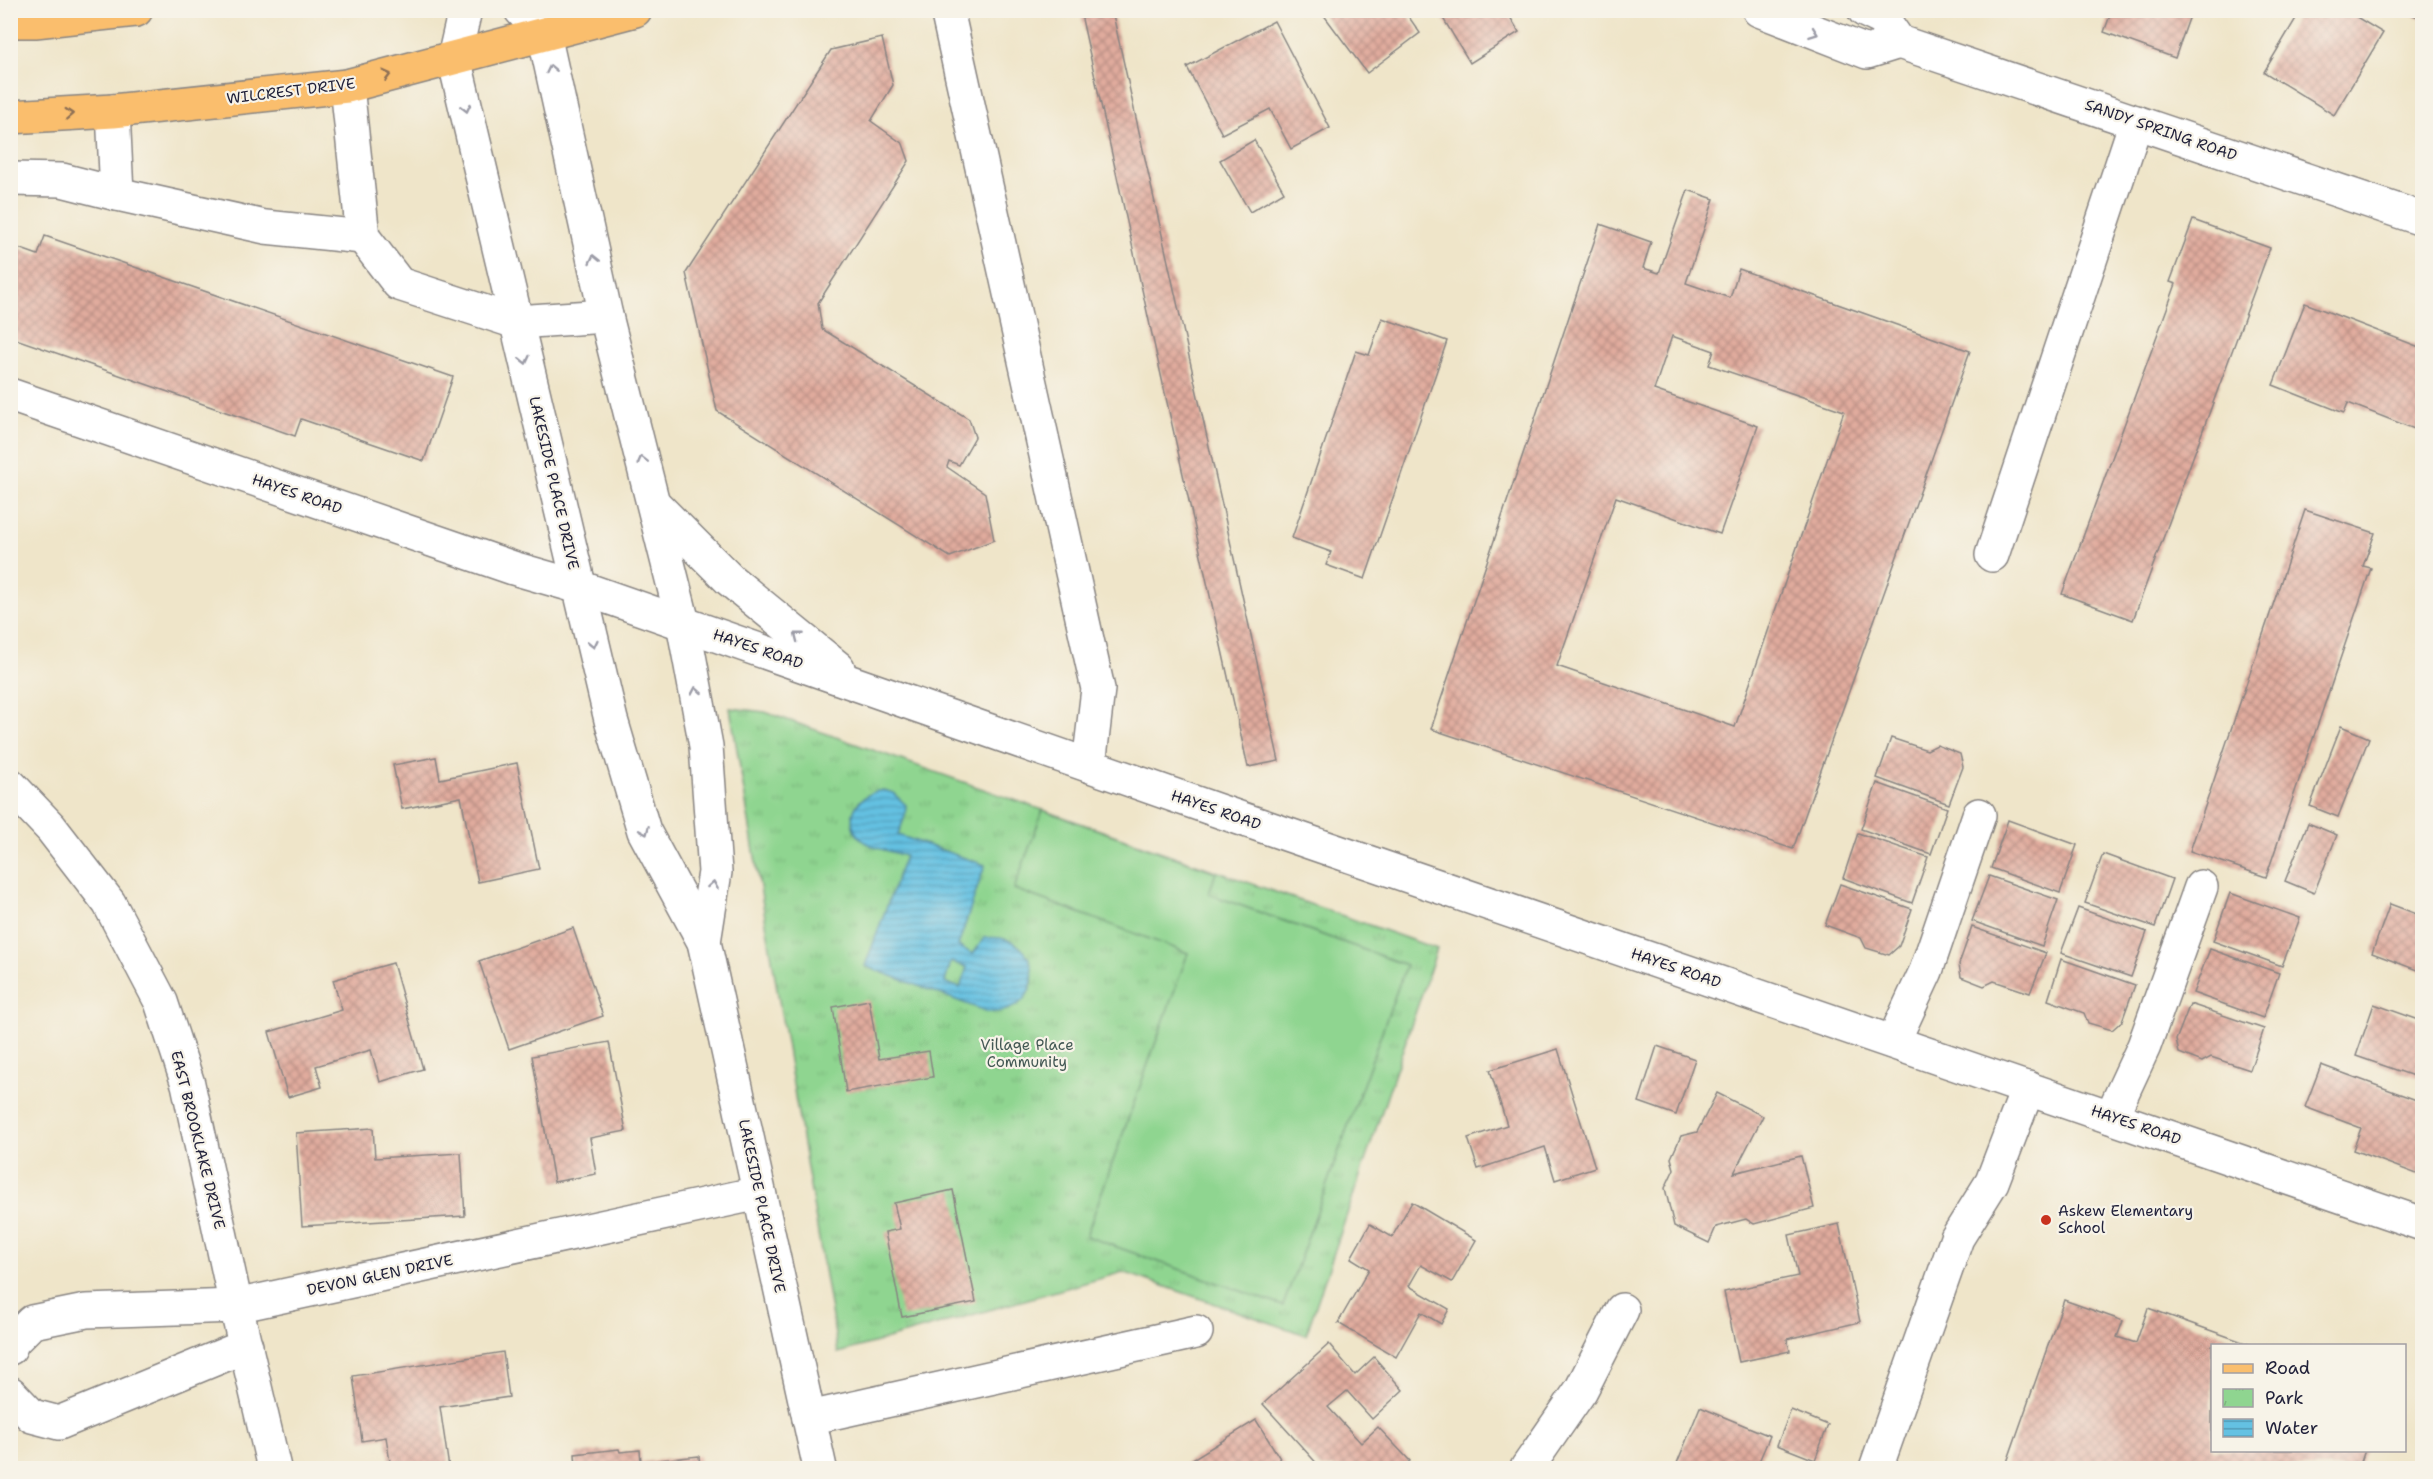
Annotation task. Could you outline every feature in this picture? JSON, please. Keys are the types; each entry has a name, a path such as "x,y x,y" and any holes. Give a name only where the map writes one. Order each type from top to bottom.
{"main road":[{"path":"10,21 35,21 136,10"},
{"name":"WILCREST DRIVE","path":"10,117 113,111 347,86 635,10"}],"street":[{"name":"LAKESIDE PLACE DRIVE","path":"465,10 454,58 611,720 644,831 704,942 820,1468"},
{"path":"521,10 544,34"},
{"path":"947,10 1098,689 1089,765"},
{"path":"1760,10 1868,52 1899,42 1883,19 1864,10"},
{"name":"LAKESIDE PLACE DRIVE","path":"544,34 606,316 683,623 706,746 715,872 704,942"},
{"name":"SANDY SPRING ROAD","path":"1899,42 2422,219"},
{"path":"347,86 363,237 399,284 516,322 606,316"},
{"path":"113,111 117,194"},
{"path":"1992,555 2136,122"},
{"path":"10,179 62,180 265,226 363,237"},
{"name":"HAYES ROAD","path":"10,395 513,568 579,586 1089,765 2422,1224"},
{"path":"653,503 730,580 861,685"},
{"name":"EAST BROOKLAKE DRIVE","path":"10,784 51,828 109,903 161,1002 188,1084 274,1468"},
{"path":"1893,1042 1926,971 1979,814"},
{"path":"2111,1117 2144,1046 2201,887"},
{"path":"1876,1468 1957,1238 1992,1182 2028,1088"},
{"name":"DEVON GLEN DRIVE","path":"10,1348 13,1341 32,1322 87,1311 236,1306 759,1193"},
{"path":"1527,1468 1581,1390 1622,1310"},
{"path":"809,1418 1196,1332"},
{"path":"10,1393 32,1416 59,1423 246,1346"}],"green space":[{"name":"Village Place Community","path":"730,708 765,712 1437,949 1306,1335 1123,1272 838,1353"},
{"path":"1043,810 1216,872 1209,894 1406,965 1283,1306 1086,1236 1188,953 1014,889"}],"water":[{"path":"884,790 893,793 906,805 905,816 898,835 985,865 958,946 973,954 984,938 1005,939 1020,947 1029,959 1032,974 1030,988 1022,1001 1008,1010 988,1012 865,966 905,856 869,845 857,835 853,827 854,810 866,796","holes":["951,962 967,967 960,988 945,982"]}],"building":[{"path":"1080,10 1112,10 1279,761 1248,767"},
{"path":"1320,10 1404,10 1420,33 1367,73"},
{"path":"1438,10 1506,10 1519,32 1470,63"},
{"path":"2112,10 2192,10 2175,58 2104,32"},
{"path":"2301,10 2345,10 2383,33 2334,115 2264,72"},
{"path":"2422,10 2422,18 2400,11"},
{"path":"1274,21 1330,128 1291,149 1270,109 1222,134 1187,67"},
{"path":"882,38 893,85 871,121 903,144 909,161 818,303 822,329 969,419 975,437 959,465 949,461 947,467 985,493 994,540 950,557 717,411 686,273 831,50"},
{"path":"1254,140 1284,192 1250,212 1220,160"},
{"path":"1688,190 1714,199 1686,283 1730,298 1739,269 1970,351 1793,849 1431,729 1600,224 1651,242 1643,268 1659,273","holes":["1672,336 1714,351 1709,365 1844,411 1735,727 1557,666 1616,497 1720,534 1758,426 1654,390"]},
{"path":"2193,220 2270,248 2133,620 2062,594 2176,284 2170,282"},
{"path":"45,236 453,377 424,461 301,419 295,436 10,337 10,245 38,255"},
{"path":"2305,303 2422,348 2422,432 2348,403 2344,413 2273,385"},
{"path":"1382,318 1447,341 1365,579 1326,565 1331,552 1292,538 1356,351 1369,355"},
{"path":"2305,510 2375,533 2363,566 2371,568 2266,877 2190,851"},
{"path":"2341,726 2369,738 2338,817 2310,806"},
{"path":"1891,738 1927,750 1937,745 1960,754 1963,767 1949,804 1877,778"},
{"path":"436,757 440,779 517,763 539,869 478,882 461,797 402,809 393,765"},
{"path":"1877,783 1947,808 1931,854 1861,829"},
{"path":"2008,820 2077,845 2060,893 1991,868"},
{"path":"2308,823 2337,835 2314,893 2285,881"},
{"path":"1858,833 1928,857 1912,903 1843,878"},
{"path":"2103,854 2172,879 2155,927 2085,903"},
{"path":"1989,876 2058,900 2042,946 1972,921"},
{"path":"1840,884 1912,909 1899,946 1889,955 1866,948 1861,938 1825,925"},
{"path":"2230,893 2300,918 2282,966 2213,941"},
{"path":"2390,904 2422,916 2422,972 2372,953"},
{"path":"2078,908 2147,932 2131,977 2061,953"},
{"path":"1972,927 2046,953 2030,993 1994,981 1984,986 1961,977 1959,964"},
{"path":"573,928 603,1016 509,1049 479,961"},
{"path":"2210,949 2279,973 2263,1018 2193,993"},
{"path":"2061,959 2135,985 2122,1021 2112,1030 2088,1023 2084,1013 2048,1000"},
{"path":"393,963 423,1069 380,1082 371,1050 316,1066 322,1087 288,1097 269,1032 342,1010 333,980"},
{"path":"869,1000 879,1059 929,1051 933,1077 846,1092 833,1007"},
{"path":"2190,1004 2264,1029 2250,1070 2211,1057 2202,1062 2179,1053 2176,1040"},
{"path":"2374,1004 2422,1021 2422,1079 2356,1056"},
{"path":"609,1042 626,1131 590,1138 596,1174 554,1182 532,1056"},
{"path":"1657,1046 1695,1059 1676,1115 1639,1102"},
{"path":"1558,1049 1595,1167 1555,1180 1545,1147 1478,1169 1468,1138 1507,1125 1490,1070"},
{"path":"2321,1065 2422,1102 2422,1176 2353,1150 2361,1128 2305,1107"},
{"path":"1717,1093 1763,1116 1734,1173 1801,1156 1814,1208 1754,1224 1746,1219 1716,1227 1709,1243 1674,1226 1665,1188 1674,1169 1671,1158 1681,1136 1697,1132"},
{"path":"373,1128 375,1158 461,1153 465,1216 302,1226 296,1133"},
{"path":"953,1190 976,1302 902,1317 885,1232 900,1229 894,1203"},
{"path":"1412,1202 1476,1240 1452,1282 1421,1265 1409,1286 1449,1309 1441,1324 1421,1312 1396,1357 1338,1323 1369,1269 1351,1258 1370,1224 1392,1237"},
{"path":"1839,1224 1860,1322 1787,1339 1790,1351 1739,1362 1724,1292 1798,1276 1789,1235"},
{"path":"2064,1300 2123,1321 2117,1337 2136,1343 2148,1308 2248,1344 2211,1344 2211,1452 2364,1452 2359,1468 2005,1468"},
{"path":"1329,1344 1355,1375 1374,1357 1403,1390 1372,1419 1347,1391 1328,1407 1361,1443 1378,1427 1410,1461 1401,1468 1321,1468 1263,1404"},
{"path":"503,1352 509,1397 440,1407 449,1468 391,1468 386,1437 362,1441 353,1376"},
{"path":"1700,1407 1770,1436 1757,1466 1748,1462 1745,1468 1675,1468"},
{"path":"1791,1410 1828,1425 1815,1460 1777,1445"},
{"path":"1256,1420 1286,1468 1178,1468"},
{"path":"619,1449 620,1452 640,1450 641,1462 699,1456 700,1468 576,1468 575,1454"}],"place":[{"name":"Askew Elementary School","path":"2046,1220"}]}
